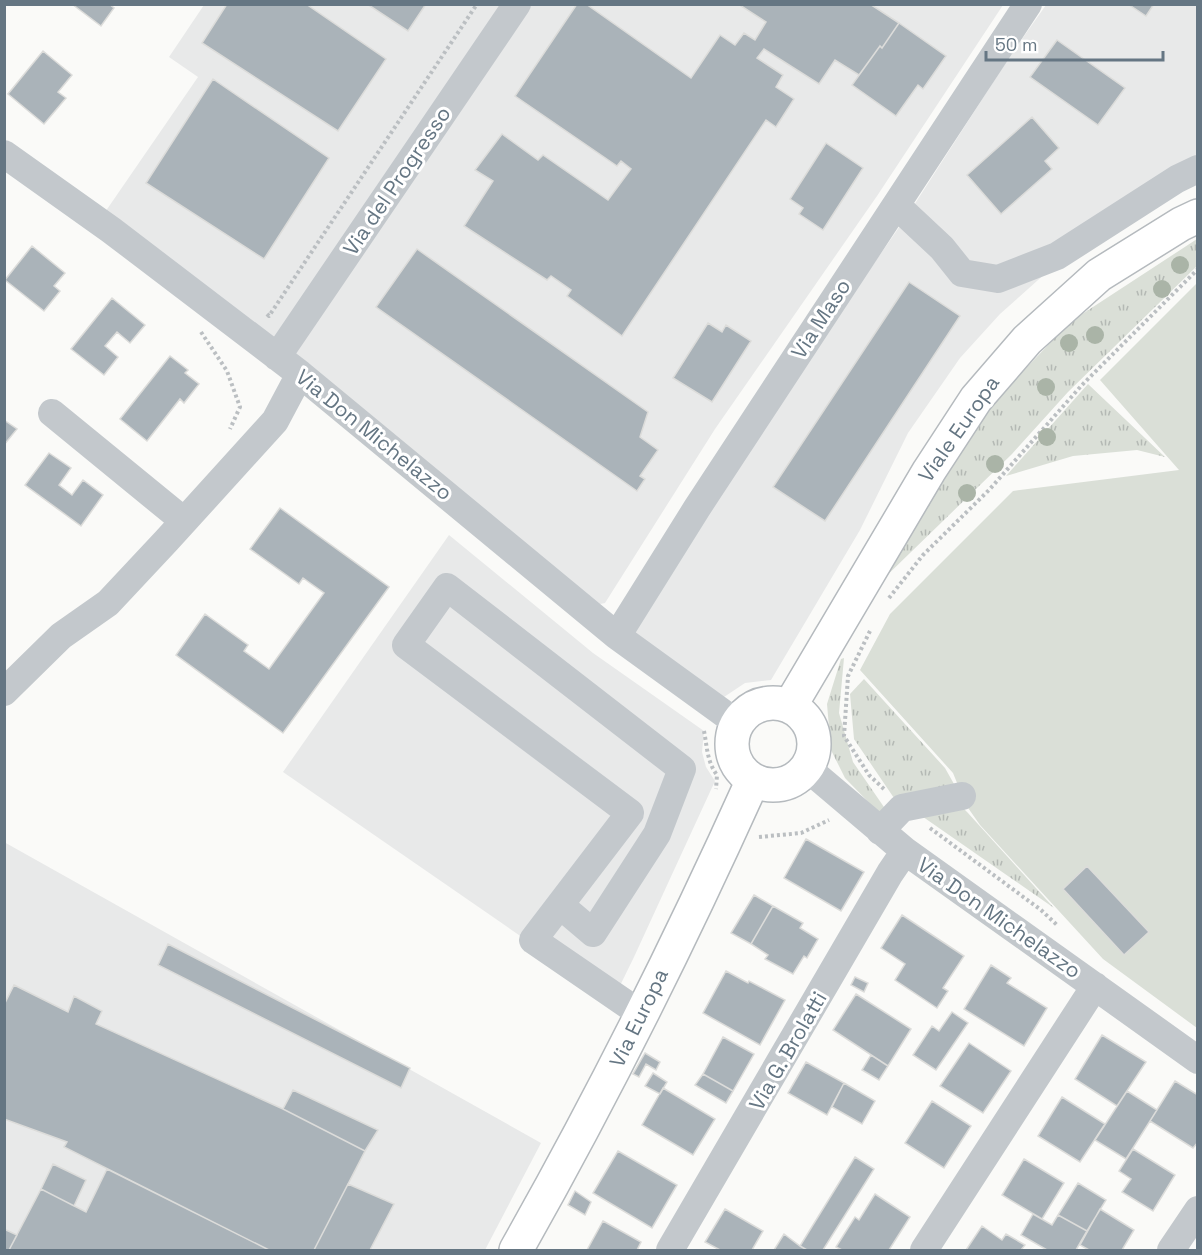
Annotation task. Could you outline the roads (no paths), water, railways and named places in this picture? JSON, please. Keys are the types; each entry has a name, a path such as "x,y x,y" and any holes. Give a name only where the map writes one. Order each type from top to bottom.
{"main road":[{"name":"Viale Europa","path":"790,706 929,471 976,399 1027,340 1099,275 1197,216"},
{"path":"779,703 790,706 801,712 809,722 815,746 813,757 799,777 776,786 764,785 742,772 735,761 732,735 737,723 745,713 761,705 779,703"},
{"name":"Via Europa","path":"516,1251 571,1152 641,1014 753,780"}],"street":[{"name":"Via del Progresso","path":"277,357 517,4"},
{"name":"Via Maso","path":"617,636 703,498 1028,4"},
{"name":"Via Don Michelazzo","path":"4,154 111,230 300,374 617,636 737,723"},
{"path":"896,205 942,248 962,273 998,279 1057,256 1176,179 1197,169"},
{"path":"4,692 61,636 108,603 275,421 300,374"},
{"path":"52,413 184,521"},
{"path":"560,905 593,933 657,834 682,769 447,587 406,645 657,834"},
{"name":"Via Don Michelazzo","path":"807,768 905,851 1197,1060"},
{"path":"880,831 902,808 962,796"},
{"path":"630,813 533,940 641,1014"},
{"name":"Via G. Brolatti","path":"670,1251 905,851"},
{"path":"924,1251 1095,986"},
{"path":"1171,1251 1197,1210"}]}
